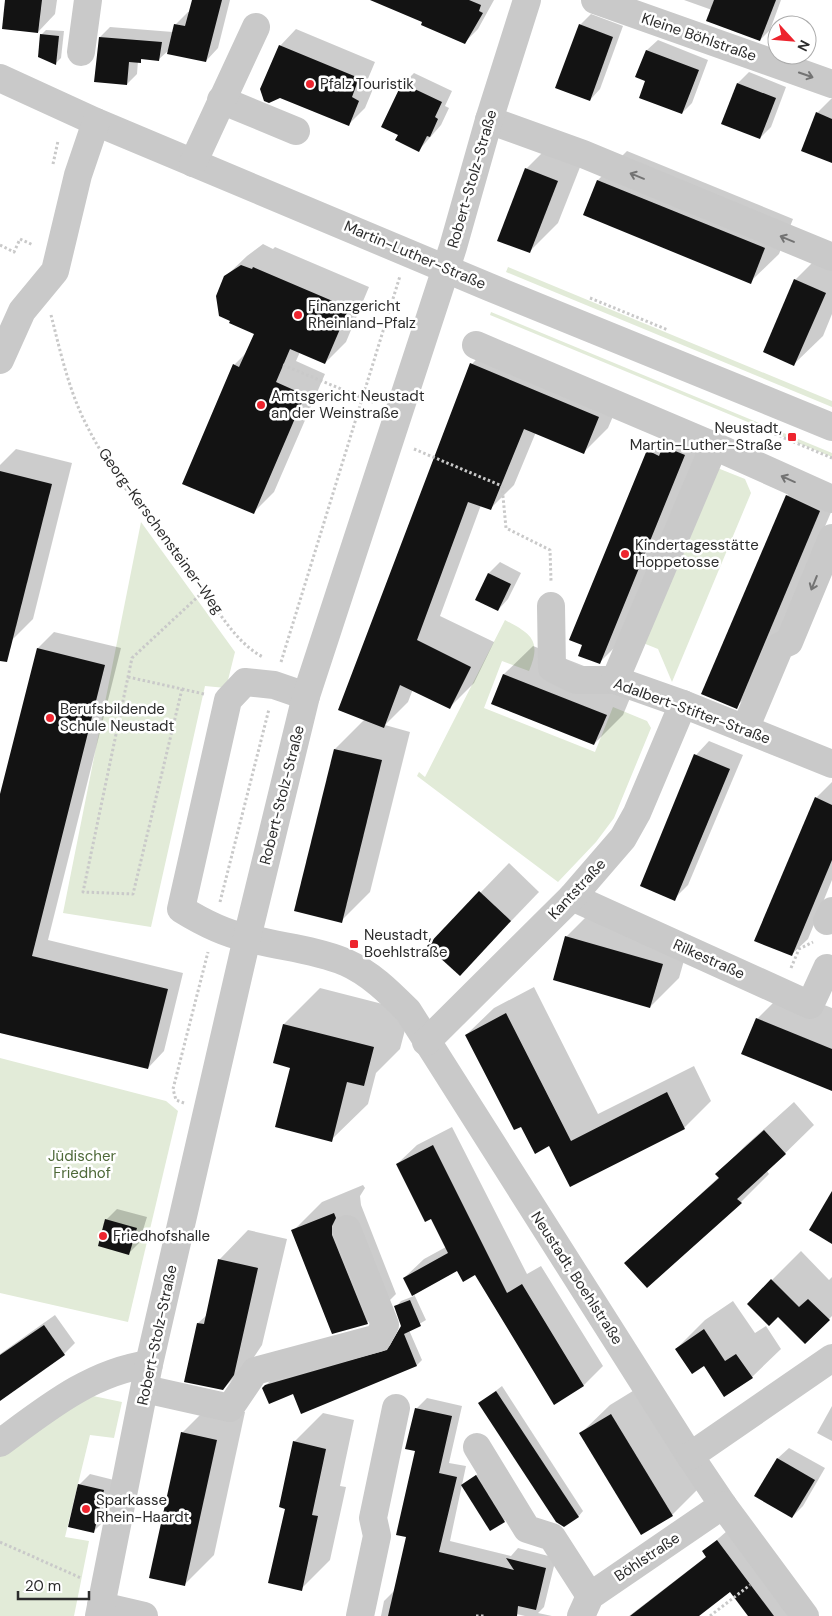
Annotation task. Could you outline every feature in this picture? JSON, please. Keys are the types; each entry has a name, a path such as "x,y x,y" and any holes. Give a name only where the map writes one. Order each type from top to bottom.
{"street":[{"path":"81,52 88,0"},
{"name":"Robert-Stolz-Straße","path":"101,1603 147,1377 247,938 306,696 445,267 527,0"},
{"name":"Kleine Böhlstraße","path":"595,0 832,84"},
{"path":"194,163 221,100 256,27"},
{"name":"Martin-Luther-Straße","path":"0,78 96,122 194,163 832,426"},
{"path":"221,100 296,131"},
{"path":"489,120 600,161 832,258"},
{"path":"0,360 22,311 55,271 78,175 96,122"},
{"path":"476,344 832,499"},
{"path":"615,680 714,446"},
{"path":"745,729 780,646 790,642 832,538"},
{"name":"Adalbert-Stifter-Straße","path":"551,606 552,668 576,680 615,680 683,704 832,764"},
{"path":"276,671 306,696"},
{"name":"Neustadt, Boehlstraße","path":"276,671 246,682 228,700 181,909 214,927 247,938 318,952 346,962 368,974 390,992 408,1012 690,1456 723,1505 805,1616"},
{"name":"Kantstraße","path":"426,1042 572,897 623,838 637,813 683,704"},
{"name":"Rilkestraße","path":"572,897 810,1004 827,968"},
{"path":"0,1443 74,1391 128,1367 147,1377 230,1408 255,1371 378,1338 385,1325 348,1229"},
{"path":"690,1456 832,1358"},
{"path":"360,1616 376,1536 373,1518 396,1408"},
{"path":"477,1446 527,1530 552,1537 585,1606"},
{"name":"Böhlstraße","path":"585,1606 723,1505"},
{"path":"101,1603 144,1616"}],"path":[{"path":"0,245 14,252 20,239 33,245"},
{"path":"208,1111 176,1100 173,1090 276,671 402,272"},
{"name":"Georg-Kerschensteiner-Weg","path":"41,289 50,310 66,371 84,420 126,486 204,591 250,650 265,658"},
{"path":"283,366 398,413"},
{"path":"390,439 502,486 506,528 550,550 551,606"},
{"path":"128,677 182,689 134,894 83,892 89,862 132,658 204,591"},
{"path":"0,1542 101,1603"},
{"path":"710,1616 770,1569"},
{"path":"476,1616 484,1616"}],"green space":[{"path":"508,267 832,401 832,407 506,272"},
{"path":"491,312 832,453 832,457 490,315"},
{"path":"715,467 745,479 751,493 672,682 658,649 638,641"},
{"path":"141,522 235,652 226,688 205,686 151,927 63,913"},
{"path":"505,620 522,630 532,639 534,645 533,660 529,671 502,661 484,708 595,752 613,707 647,721 651,728 614,818 596,842 558,882 417,776 419,772 425,777"},
{"name":"Jüdischer Friedhof","path":"0,1058 166,1101 178,1111 128,1322 0,1293"},
{"path":"93,1396 122,1402 114,1438 90,1435 65,1537 89,1541 74,1616 0,1616 0,1453 65,1408"}],"building":[{"path":"5,0 42,0 38,33 2,29"},
{"path":"192,0 222,0 206,62 167,54 174,24 185,26"},
{"path":"370,0 469,0 481,5 479,11 483,13 465,44 421,25 422,22"},
{"path":"714,0 776,0 770,15 767,15 767,23 760,41 706,21"},
{"path":"579,24 613,37 590,101 555,88"},
{"path":"40,34 59,36 56,65 38,57"},
{"path":"99,37 162,42 159,61 141,59 141,63 129,62 127,85 94,82"},
{"name":"Pfalz Touristik","path":"279,45 359,78 352,97 359,101 349,126 280,98 269,103 264,101 260,89"},
{"path":"646,50 699,70 682,114 639,98 645,81 635,77"},
{"path":"402,83 442,102 435,117 438,119 430,137 427,136 419,152 395,140 398,135 381,127"},
{"path":"737,83 776,98 760,139 721,124"},
{"path":"816,112 832,119 832,163 801,151"},
{"path":"525,168 558,181 530,253 497,241"},
{"path":"597,180 765,248 751,284 583,215"},
{"path":"241,265 252,269 253,267 349,308 325,364 290,349 276,382 305,395 254,514 182,484 233,364 239,367 254,334 229,323 230,321 219,316 216,296 224,276"},
{"path":"794,279 826,293 794,366 763,352"},
{"path":"470,363 599,417 584,454 524,429 491,510 468,502 417,640 471,667 450,709 400,685 384,728 338,710"},
{"name":"Kindertagesstätte Hoppetosse","path":"663,446 685,455 600,664 578,656 582,645 569,640 647,450 659,456"},
{"path":"0,471 52,484 7,662 0,661"},
{"path":"786,495 820,511 737,709 701,694"},
{"path":"488,573 511,584 498,611 475,600"},
{"path":"37,648 105,665 32,956 168,989 148,1069 0,1033 0,794"},
{"path":"503,674 607,715 594,745 491,704"},
{"path":"334,749 382,760 342,923 294,911"},
{"path":"694,754 730,769 675,901 640,886"},
{"path":"815,797 832,805 832,860 792,956 754,941"},
{"path":"479,891 511,921 460,976 427,946"},
{"path":"565,936 663,964 650,1008 553,980"},
{"path":"506,1013 571,1141 667,1092 685,1129 570,1187 549,1146 535,1154 521,1127 514,1130 465,1035"},
{"path":"756,1018 832,1049 832,1091 741,1054"},
{"path":"283,1024 374,1047 364,1086 347,1082 332,1142 275,1127 290,1068 273,1063"},
{"path":"764,1130 786,1154 737,1199 742,1203 647,1288 624,1263 719,1178 715,1174"},
{"path":"433,1145 507,1293 522,1284 584,1386 554,1405 475,1275 463,1282 457,1271 412,1296 403,1278 448,1253 431,1219 425,1222 396,1164"},
{"path":"832,1191 832,1244 809,1230"},
{"path":"334,1213 336,1218 332,1226 332,1235 368,1324 332,1334 291,1230"},
{"path":"105,1219 137,1228 129,1255 98,1246"},
{"path":"218,1259 258,1268 234,1375 223,1390 184,1382 197,1323 204,1324"},
{"path":"771,1279 799,1307 808,1299 830,1320 805,1344 778,1317 769,1326 747,1304"},
{"path":"410,1300 421,1326 404,1334 417,1366 301,1414 293,1394 269,1404 262,1388 265,1385 387,1350 401,1326 394,1306"},
{"path":"44,1325 65,1355 0,1401 0,1355"},
{"path":"704,1329 725,1361 736,1354 753,1378 724,1397 704,1366 692,1374 675,1349"},
{"path":"496,1391 579,1517 564,1527 556,1522 478,1403"},
{"path":"415,1408 452,1416 439,1473 457,1477 439,1552 514,1570 506,1558 546,1568 536,1610 518,1606 517,1616 388,1616 406,1537 396,1535 415,1451 405,1449"},
{"path":"611,1414 673,1516 641,1535 579,1433"},
{"path":"181,1432 217,1440 185,1586 149,1578"},
{"path":"293,1441 326,1449 312,1515 318,1516 302,1591 268,1583 285,1509 279,1507"},
{"path":"777,1458 815,1480 792,1518 754,1496"},
{"path":"476,1475 505,1522 490,1531 461,1485"},
{"name":"Sparkasse Rhein-Haardt","path":"78,1484 104,1490 94,1533 68,1527"},
{"path":"717,1540 774,1616 748,1616 730,1592 699,1616 630,1616 706,1557 702,1551"}],"place":[{"name":"Pfalz Touristik","path":"310,84"},
{"name":"Finanzgericht Rheinland-Pfalz","path":"298,315"},
{"name":"Amtsgericht Neustadt an der Weinstraße","path":"261,405"},
{"name":"Neustadt, Martin-Luther-Straße","path":"792,437"},
{"name":"Kindertagesstätte Hoppetosse","path":"625,554"},
{"name":"Berufsbildende Schule Neustadt","path":"50,718"},
{"name":"Neustadt, Boehlstraße","path":"354,944"},
{"name":"Friedhofshalle","path":"103,1236"},
{"name":"Sparkasse Rhein-Haardt","path":"86,1509"}]}
